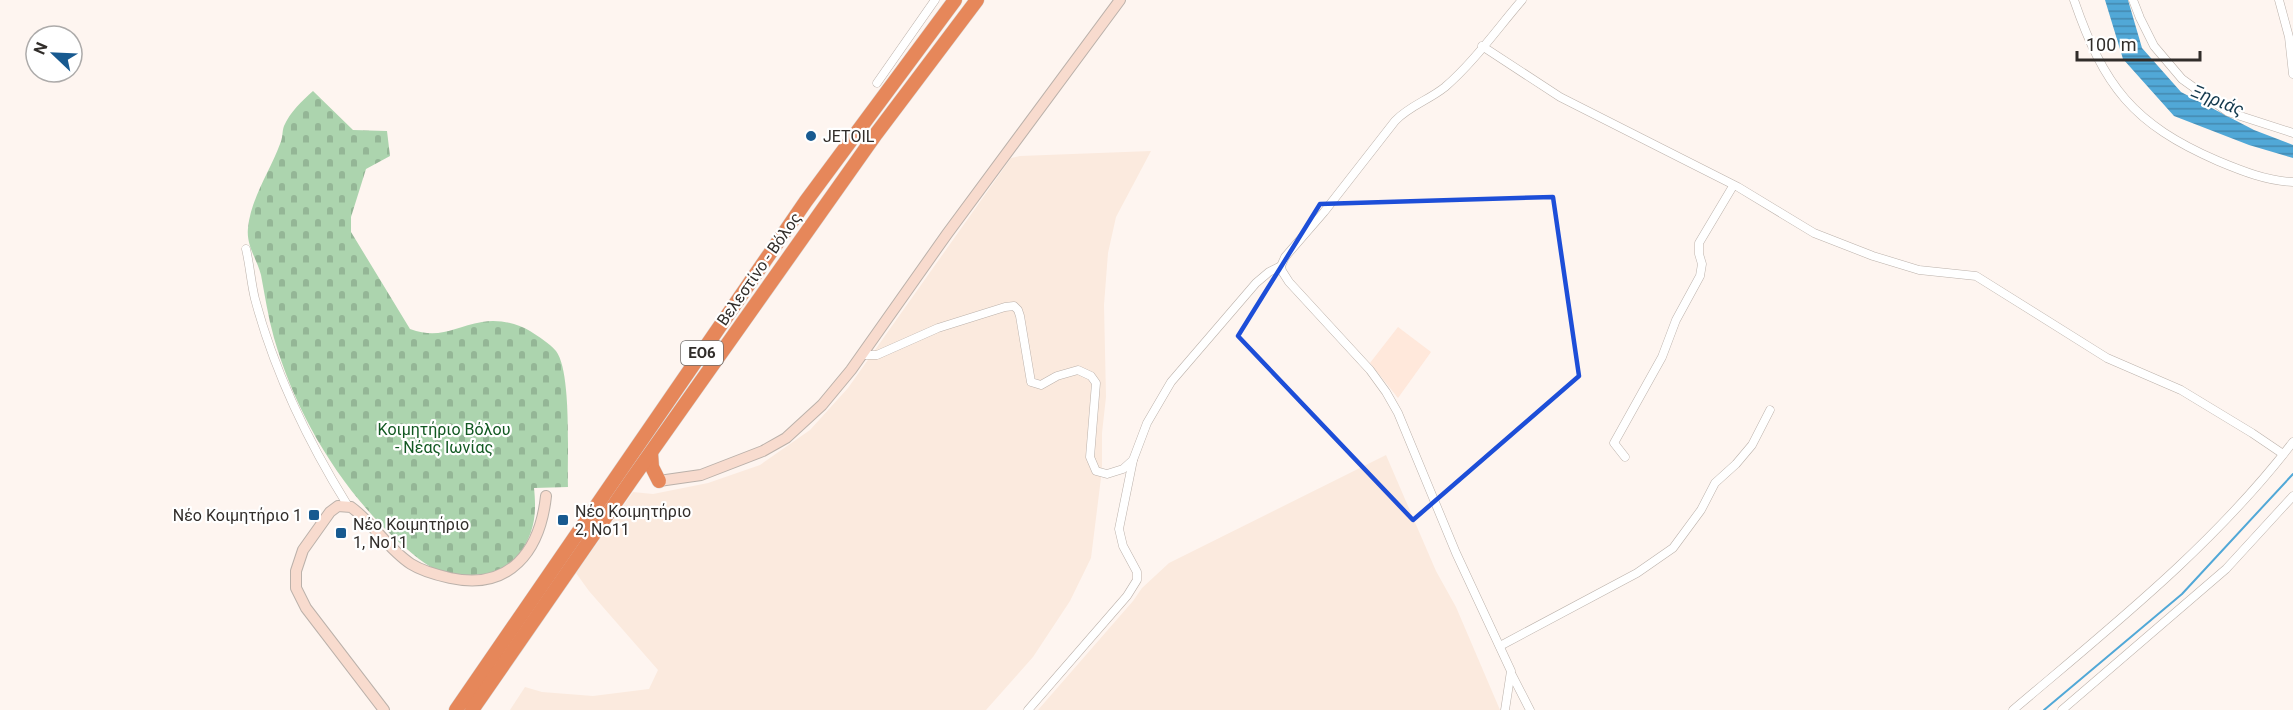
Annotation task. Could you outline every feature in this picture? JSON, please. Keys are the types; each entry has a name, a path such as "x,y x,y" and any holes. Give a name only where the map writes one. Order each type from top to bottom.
{"highway":[{"name":"Βελεστίνο - Βόλος","path":"456,710 806,201 955,0"},
{"name":"Βελεστίνο - Βόλος","path":"472,710 876,134 977,0"},
{"path":"651,453 652,467 659,481"},
{"path":"632,479 659,481"}],"street":[{"path":"877,83 935,0"},
{"path":"659,481 701,475 763,452 786,438 822,405 862,355 947,234 1120,0"},
{"path":"1028,710 1127,596 1137,580 1137,572 1123,546 1119,529 1133,460 1147,423 1171,382 1256,283 1281,266 1289,251 1324,212 1395,121 1445,86 1467,65 1522,0"},
{"path":"2074,0 2085,31 2112,82 2134,110 2155,128 2180,143 2235,168 2280,181 2293,182"},
{"path":"2133,0 2154,46 2182,79 2228,112 2293,133"},
{"path":"2279,0 2289,37 2293,74"},
{"path":"918,24 930,34"},
{"path":"1482,46 1560,97 1733,186 1809,231 1919,270 1976,276 2107,358 2181,390 2283,454"},
{"path":"1625,457 1614,442 1662,357 1676,320 1700,276 1702,264 1699,243 1733,186"},
{"path":"246,249 255,299 292,405 316,453 348,506 360,514 413,566 438,576 471,581 505,573 523,559 541,523 546,496"},
{"path":"1281,266 1289,282 1365,364 1392,400 1456,554 1530,710"},
{"path":"862,355 876,354 938,328 1005,306 1014,306 1020,316 1031,382 1041,385 1057,376 1078,370 1091,376 1095,383 1090,457 1096,471 1107,474 1123,469 1133,460"},
{"path":"1500,646 1637,573 1673,548 1701,510 1715,483 1752,445 1770,410"},
{"path":"2013,710 2170,575 2231,515 2293,442"},
{"path":"2062,710 2226,569 2293,495"},
{"path":"348,506 338,506 332,510 308,543 298,564 296,588 306,608 384,710"},
{"path":"1505,710 1512,675"}],"highlighted area":[{"path":"1553,197 1579,376 1413,520 1238,336 1320,204"}],"shaded area":[{"path":"1151,151 1116,217 1108,253 1104,305 1106,397 1102,433 1102,470 1091,558 1070,601 1033,657 986,710 510,710 525,687 542,692 593,696 649,689 658,670 576,573 633,492 653,494 708,483 760,465 810,430 848,388 1011,158"},
{"path":"1398,327 1431,352 1398,398 1370,363"},
{"path":"1386,455 1436,571 1456,607 1500,710 1038,710 1142,588 1169,563"}],"green space":[{"name":"Κοιμητήριο Βόλου - Νέας Ιωνίας","path":"313,91 353,130 387,131 390,156 366,169 351,217 351,232 410,329 438,333 482,322 507,322 525,328 544,340 556,351 561,362 567,396 568,487 534,488 534,516 528,540 514,562 501,570 487,574 452,575 445,573 426,564 394,537 371,514 330,460 312,431 284,369 272,330 261,275 250,247 248,228 253,206 281,142 284,126 293,111"}],"water":[{"path":"2105,0 2128,0 2142,48 2181,92 2254,130 2293,145 2293,158 2249,145 2174,116 2123,59"}],"waterway":[{"path":"2044,710 2182,594 2293,474"}],"place":[{"name":"JETOIL","path":"811,136"},
{"name":"Νέο Κοιμητήριο 1","path":"314,515"},
{"name":"Νέο Κοιμητήριο 2, Νο11","path":"563,520"},
{"name":"Νέο Κοιμητήριο 1, Νο11","path":"341,533"}],"water label":[{"name":"Ξηριάς","path":"2218,100"}]}
